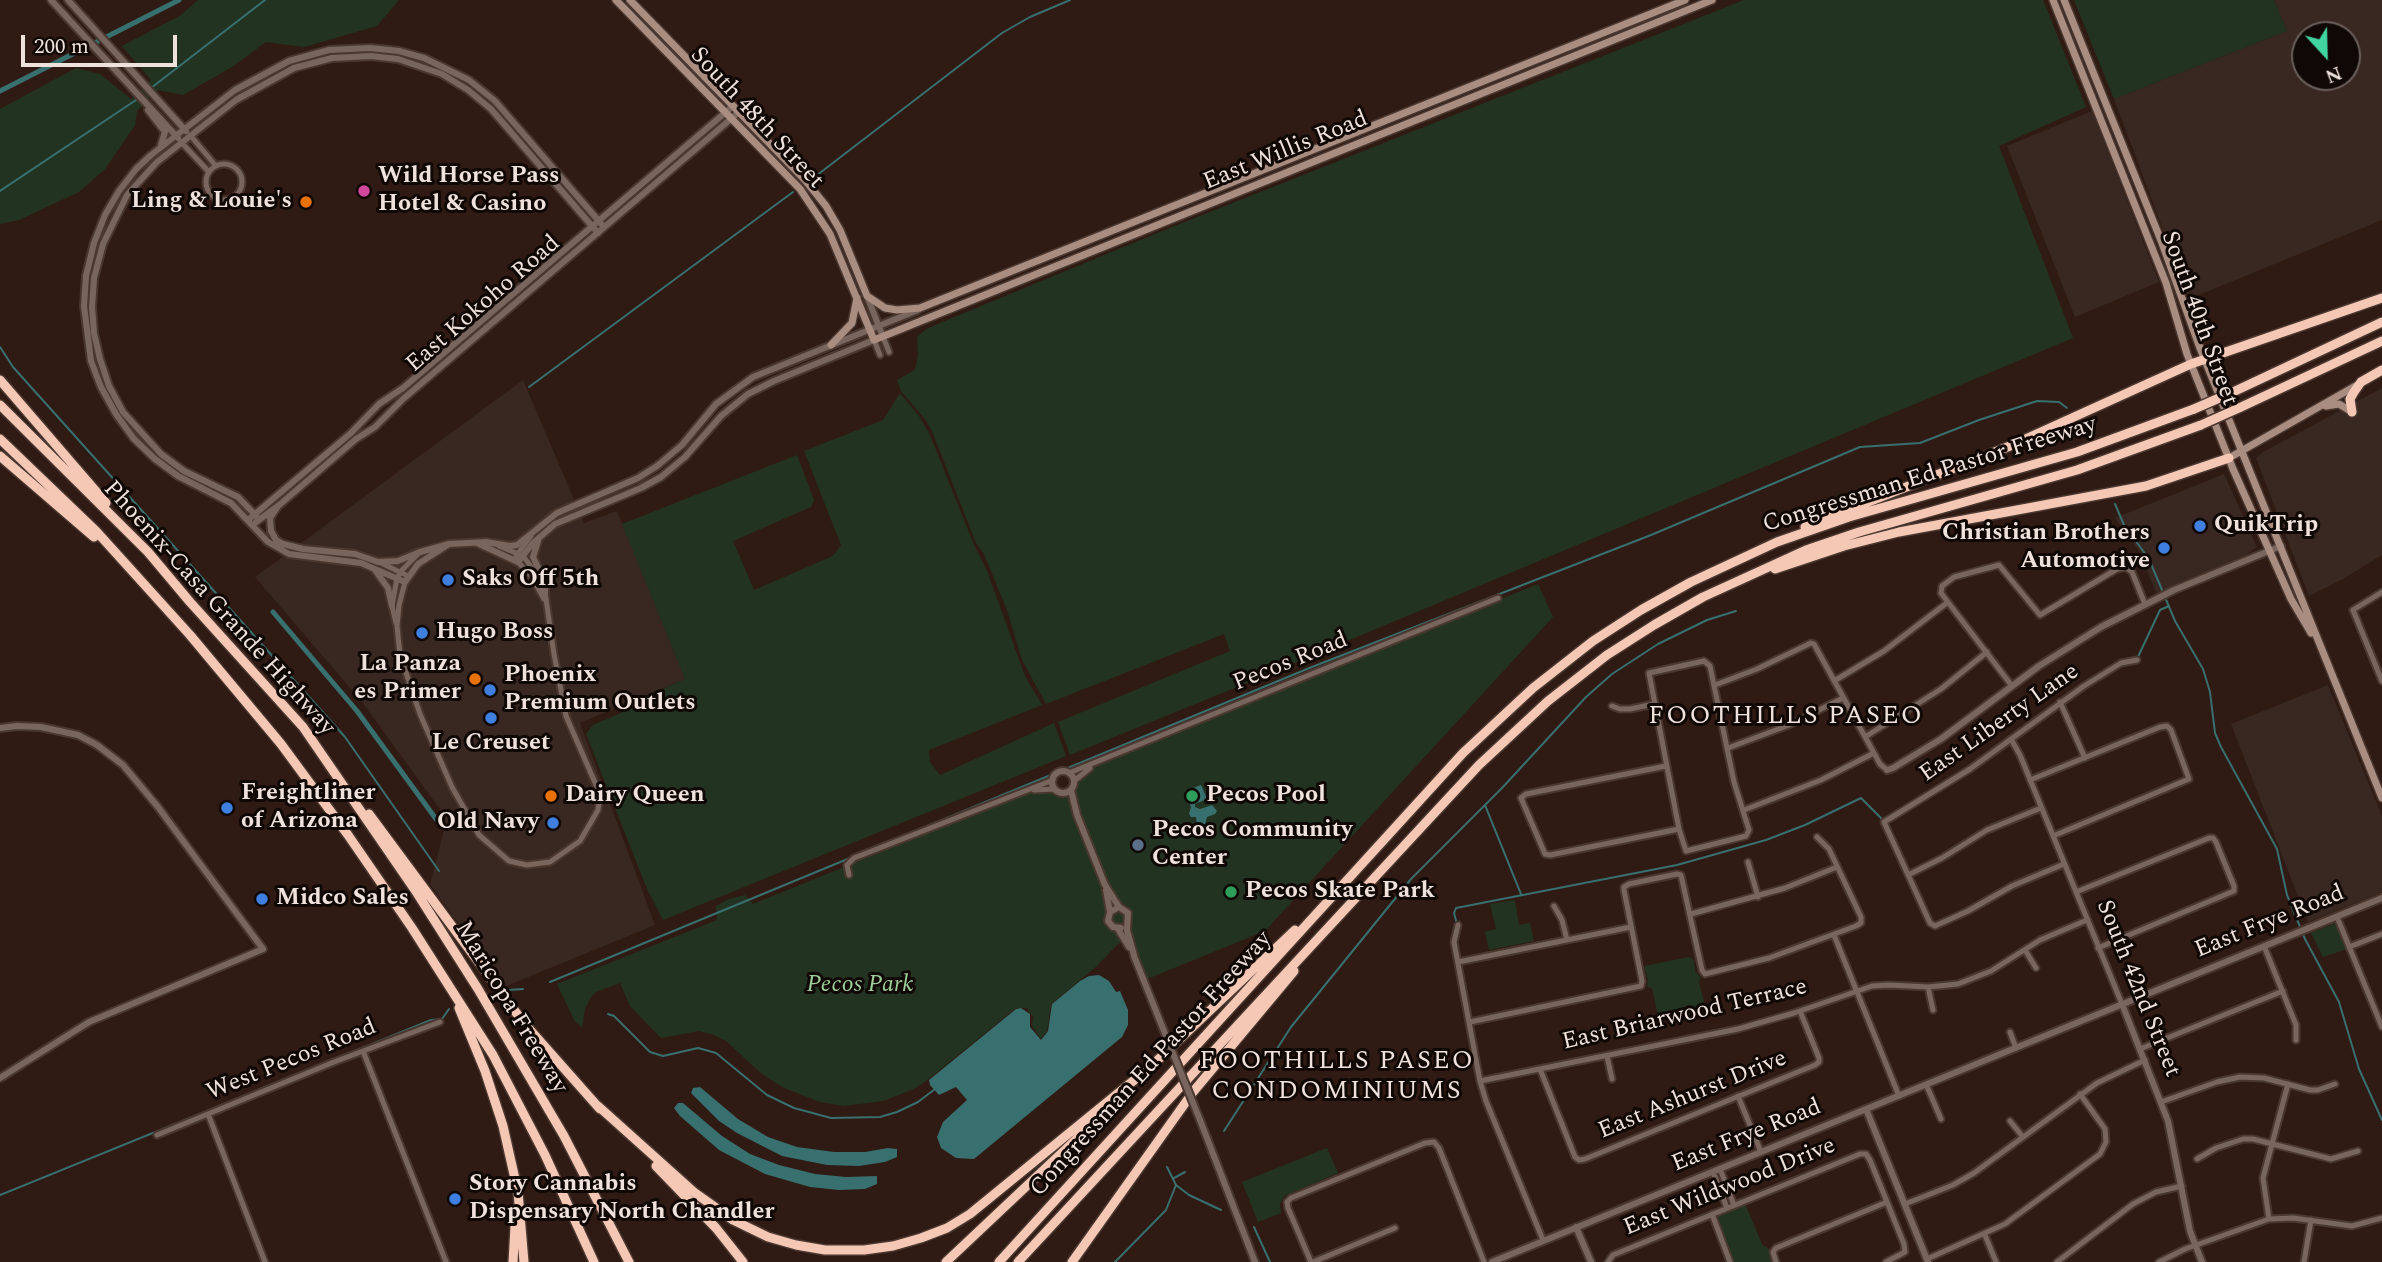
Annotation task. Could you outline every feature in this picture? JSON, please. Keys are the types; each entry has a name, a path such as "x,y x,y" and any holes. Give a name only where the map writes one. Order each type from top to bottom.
{"highway":[{"path":"1777,542 1816,521 2010,446 2191,364 2382,298"},
{"name":"Congressman Ed Pastor Freeway","path":"999,1262 1464,752 1504,713 1555,670 1609,631 1666,595 1777,542 1849,517 2077,452 2194,409 2382,322"},
{"name":"Congressman Ed Pastor Freeway","path":"1018,1262 1272,985 1479,765 1541,707 1631,640 1720,589 1788,557 1842,537 2059,475 2201,425 2382,341"},
{"path":"2351,412 2351,397 2361,382 2382,370"},
{"path":"0,380 148,552"},
{"name":"Phoenix-Casa Grande Highway","path":"0,405 148,552 303,727 343,783"},
{"name":"Phoenix-Casa Grande Highway","path":"0,439 96,531 209,657 286,752 365,857 443,975"},
{"path":"0,456 121,559"},
{"path":"1720,589 1870,538 2118,493 2165,481 2229,458"},
{"path":"343,783 380,827 523,1022 598,1106 716,1228 743,1262"},
{"name":"Maricopa Freeway","path":"343,783 438,925 503,1029 573,1152 629,1262"},
{"path":"946,1262 1342,885"},
{"path":"1072,1262 1199,1084 1357,897"},
{"path":"443,975 485,1071 503,1126 519,1192 524,1262"},
{"name":"Maricopa Freeway","path":"443,975 483,1038 528,1121 594,1262"},
{"path":"598,1106 678,1179 733,1220 768,1237 796,1245 864,1250 921,1238 970,1214 1149,1068"},
{"path":"512,1162 516,1213 513,1262"}],"main road":[{"name":"South 48th Street","path":"616,0 800,189 834,243 874,341"},
{"name":"South 48th Street","path":"630,0 805,180 826,206 867,296"},
{"name":"East Willis Road","path":"920,308 1685,0"},
{"name":"East Willis Road","path":"874,341 1712,0"},
{"name":"South 40th Street","path":"2053,0 2170,293 2191,364 2229,458 2291,599 2318,645"},
{"name":"South 40th Street","path":"2064,0 2166,253 2204,359 2281,545 2318,645 2381,794"},
{"path":"1377,124 1381,134"},
{"path":"2135,205 2144,210 2158,243 2166,253"},
{"path":"867,296 889,309 920,308"},
{"path":"831,345 852,323 857,297"},
{"path":"2229,458 2361,382"},
{"path":"2309,412 2339,404 2351,412"}],"street":[{"path":"51,0 209,172"},
{"path":"68,0 216,166"},
{"path":"398,575 361,562 289,554 275,548 231,503 178,476 155,459 127,423 101,387 88,347 83,306 86,276 94,243 105,215 119,191 136,169 160,147 229,94 252,80 289,61 329,50 370,48 399,51 442,66 469,80 495,101 604,227"},
{"path":"257,517 238,497 184,471 127,423 109,386 94,333 94,278 113,220 127,195 143,176 181,142 236,100 294,68 351,56 398,59 442,74 491,109 598,233"},
{"path":"260,76 264,83"},
{"path":"252,80 256,88"},
{"path":"145,101 149,112 164,132 165,138 160,147"},
{"name":"East Kokoho Road","path":"250,523 354,430 371,411 397,392 725,112 736,109"},
{"name":"East Kokoho Road","path":"257,517 278,506 359,437 375,427 396,405 731,119 736,109"},
{"path":"216,166 232,166 241,175 241,188 234,198 222,201 210,195 205,183 209,172 216,166"},
{"path":"90,259 98,261"},
{"name":"South 48th Street","path":"867,296 889,352"},
{"name":"East Willis Road","path":"378,562 398,561 449,544 517,545 537,527 565,509 638,478 657,466 682,444 716,404 753,377 920,308"},
{"path":"518,558 555,524 648,485 674,468 714,423 736,403 774,381 874,341"},
{"name":"South 48th Street","path":"874,341 880,355"},
{"path":"450,347 456,354"},
{"path":"769,370 774,381"},
{"path":"354,430 359,437"},
{"path":"682,444 690,452"},
{"path":"278,506 270,518 271,531 276,540 283,544 303,549 355,554 378,562 406,579"},
{"path":"518,558 537,527"},
{"path":"361,562 372,567 388,588 397,626 400,655 421,714 452,787 478,833 509,861 527,866 537,865 559,858 580,841 598,810 600,794 566,716 545,582 533,557 540,536"},
{"path":"478,543 518,558 547,605"},
{"path":"397,626 406,579 418,564 449,544"},
{"path":"492,544 518,558 539,577 545,592"},
{"path":"1715,685 1814,644 1880,764 1887,770 1941,739 2084,636 2159,597 2281,545"},
{"path":"392,606 398,575 420,552"},
{"path":"2012,686 1940,589 1958,575 1999,565 2040,615 2118,569 2126,567 2132,572 2145,604"},
{"path":"2382,592 2353,610 2379,663 2382,681"},
{"name":"Pecos Road","path":"1069,773 1498,598"},
{"path":"1834,681 1891,647 1948,602"},
{"path":"1866,737 1931,696 1987,652"},
{"name":"East Liberty Lane","path":"1908,875 1884,822 1957,778 2060,702 2121,663 2137,660"},
{"path":"1704,661 1709,663 1715,685 1734,782 1744,810 1748,834 1709,847 1686,851 1679,829 1649,673 1704,661"},
{"path":"1728,748 1789,724 1843,698"},
{"path":"2060,702 2085,758"},
{"path":"1612,706 1630,709 1654,704"},
{"path":"0,729 17,726 62,731 97,745 116,759 158,807 263,949 89,1022 0,1078"},
{"path":"2030,780 2160,727 2167,726 2171,730 2189,779 2053,836"},
{"name":"South 42nd Street","path":"2011,739 2161,1102 2171,1134 2195,1246 2202,1262"},
{"path":"1744,810 1821,780 1874,753"},
{"name":"Pecos Road","path":"1074,781 1098,761"},
{"path":"1666,766 1526,794 1521,798 1545,854 1550,855 1679,829"},
{"path":"849,875 847,865 854,858 1053,780 1060,772 1069,773 1074,781 1071,790 1077,815 1105,885 1119,907 1128,913 1127,925 1135,959"},
{"path":"1053,780 1055,789"},
{"path":"1024,792 1055,789 1063,793 1077,815"},
{"path":"1063,793 1071,790"},
{"path":"2041,808 1987,830 1908,875 1930,923 1934,926 1968,911 2012,886 2064,864"},
{"path":"1470,1022 1641,986 1624,887 1629,884 1681,875 1702,970 1706,974 1769,958 1861,923 1861,917 1829,849 1817,837"},
{"path":"2076,891 2208,838 2213,838 2234,886 2234,891 2098,948"},
{"path":"1748,862 1758,897"},
{"path":"1691,914 1758,897 1837,867"},
{"path":"1105,885 1110,912 1109,923 1118,929 1135,959 1255,1262"},
{"name":"East Frye Road","path":"1492,1262 2382,898"},
{"path":"1554,906 1562,920 1567,940"},
{"path":"1110,912 1119,907"},
{"path":"2337,916 2382,1027"},
{"name":"East Briarwood Terrace","path":"1480,1082 1728,1031 1800,1011 1872,986 1928,987 1958,984 1981,975 2051,934 2087,920"},
{"path":"1118,929 1127,925"},
{"path":"1458,926 1454,942 1480,1082 1544,1240"},
{"path":"1458,962 1631,927"},
{"path":"2349,947 2382,933"},
{"path":"1834,935 1899,1096"},
{"path":"2264,946 2296,1025 2296,1040"},
{"path":"2025,950 2036,968"},
{"path":"1897,978 1897,986"},
{"path":"1928,987 1933,1010"},
{"path":"2140,1049 2283,991"},
{"name":"East Ashurst Drive","path":"1540,1069 1575,1157 1579,1160 1819,1062 1800,1011"},
{"name":"West Pecos Road","path":"157,1135 440,1022"},
{"path":"2010,1032 2016,1048"},
{"path":"363,1051 446,1262"},
{"path":"1607,1056 1612,1079"},
{"path":"1905,1204 1964,1179 2080,1094 2115,1073 2145,1060"},
{"path":"2161,1102 2217,1082 2240,1077 2264,1078 2318,1090 2335,1084"},
{"path":"1926,1084 1941,1119"},
{"path":"2269,1219 2263,1178 2288,1084"},
{"path":"1866,1109 1928,1261 1985,1235 2024,1211 2104,1149 2105,1129 2080,1094"},
{"path":"1738,1096 1761,1152"},
{"path":"208,1114 265,1262"},
{"path":"2010,1121 2023,1137"},
{"path":"2197,1160 2216,1148 2243,1139 2272,1143 2331,1159 2358,1151"},
{"path":"1395,1228 1312,1262 1287,1202 1425,1143 1434,1142 1439,1148 1484,1262"},
{"name":"East Wildwood Drive","path":"1608,1261 1613,1255 1860,1154 1866,1154 1887,1202"},
{"path":"1716,1170 1734,1205"},
{"path":"1716,1170 1727,1208"},
{"path":"2057,1262 2133,1204 2156,1192 2182,1186"},
{"path":"1720,1190 1727,1187"},
{"path":"1776,1262 1773,1252 1776,1248 1887,1202 1905,1252 1886,1262"},
{"path":"1712,1214 1730,1262"},
{"path":"2159,1262 2269,1219 2293,1218 2352,1226 2382,1218"},
{"path":"2304,1262 2311,1220"},
{"path":"1576,1227 1591,1262"},
{"path":"1985,1235 1996,1262"}],"shaded area":[{"path":"2274,0 2382,0 2382,220 2189,299 2114,99 2287,31"},
{"path":"2092,111 2159,282 2075,317 2007,146"},
{"name":"Phoenix Premium Outlets","path":"523,380 584,523 617,511 685,679 580,723 655,925 504,987 430,884 443,834 442,812 362,702 255,577"},
{"path":"2382,388 2382,555 2309,596 2256,458"},
{"path":"2224,474 2257,547 2246,555 2156,593 2139,551 2115,518"},
{"path":"2328,685 2382,816 2382,892 2308,922 2231,724"}],"green space":[{"path":"198,0 399,0 377,26 304,47 266,42 232,67 183,95 158,90 137,111 135,125 105,169 79,192 19,220 0,224 0,109 76,68 100,74 131,99 151,80 122,46 181,15"},
{"path":"1744,0 2043,0 2086,107 1999,146 2073,338 1070,755 1058,722 1230,651 1224,634 1046,704 1022,660 1007,610 984,554 976,543 932,431 901,391 897,380 915,370 917,337 928,328 1167,229"},
{"path":"2074,0 2274,0 2287,31 2114,99"},
{"path":"900,393 930,435 987,571 1025,676 1042,705 929,750 930,762 940,775 1054,723 1066,756 663,920 647,889 586,734 593,725 660,696 664,688 685,679 622,524 797,455 814,500 811,507 733,541 754,590 833,556 841,545 804,451 883,420"},
{"name":"Pecos Park","path":"1538,584 1553,617 1265,931 1147,979 1131,938 1118,944 1097,966 1051,1004 1047,1031 1041,1039 1032,1026 1033,1017 1027,1008 1016,1008 914,1089 883,1101 844,1106 820,1102 784,1088 762,1074 726,1041 714,1035 699,1031 661,1038 630,1006 620,983 596,992 591,997 585,1009 582,1028 574,1020 557,984 717,920 716,906 729,899 745,895 753,904 1028,793 1052,791 1057,794 1076,786 1079,778 1097,766 1146,744"},
{"path":"1515,900 1519,925 1530,923 1534,941 1489,950 1485,932 1496,929 1490,904"},
{"path":"2336,923 2347,949 2323,957 2311,933"},
{"path":"1689,957 1694,960 1695,971 1701,978 1699,982 1705,1006 1658,1016 1652,988 1647,987 1644,966"},
{"path":"1327,1148 1338,1173 1284,1196 1280,1204 1281,1213 1258,1222 1242,1182"},
{"path":"1744,1201 1762,1244 1773,1252 1776,1262 1730,1262 1712,1214"}],"water":[{"path":"1201,785 1207,799 1195,804 1195,807 1200,809 1212,805 1217,811 1207,817 1201,828 1197,825 1196,817 1189,814 1191,807 1185,791"},
{"path":"1099,975 1109,981 1116,992 1120,991 1128,1010 1128,1025 1122,1037 974,1159 956,1158 941,1148 937,1137 943,1122 967,1100 956,1087 939,1095 929,1080 1016,1009 1021,1008 1030,1014 1030,1027 1041,1040 1048,1031 1052,1004 1080,981"},
{"path":"700,1087 738,1119 768,1137 797,1147 834,1152 897,1149 897,1157 859,1166 827,1165 782,1156 719,1121 691,1093 693,1088"},
{"path":"678,1103 683,1103 722,1136 750,1154 815,1174 877,1176 877,1184 865,1189 839,1190 810,1187 765,1174 719,1150 680,1116 674,1108"}],"waterway":[{"path":"0,91 179,0"},
{"path":"151,88 265,0"},
{"path":"812,179 1002,33 1030,17 1070,0"},
{"path":"0,191 139,98"},
{"path":"529,387 793,192"},
{"path":"0,347 13,367 345,737 439,871"},
{"path":"550,982 1312,667 1651,535 1860,447 1920,443 2037,401 2059,402 2067,408"},
{"path":"2115,504 2124,525 2149,559 2175,621 2203,669 2210,692 2215,733 2277,849 2287,895 2305,939 2339,1002 2359,1069 2382,1120"},
{"path":"2137,659 2160,610 2169,606"},
{"path":"1224,1131 1291,1027 1411,879 1502,788 1586,697 1612,674 1658,644 1707,620 1736,611"},
{"path":"273,612 357,711 436,819"},
{"path":"1457,924 1454,913 1456,908 1677,865 1766,840 1861,798 1884,821"},
{"path":"1485,805 1521,894"},
{"path":"508,990 523,989"},
{"path":"0,1195 431,1020 442,1019 449,1009"},
{"path":"608,1014 614,1016 650,1052 663,1056 698,1048 716,1053 767,1095 794,1108 831,1118 880,1117 918,1102 935,1089"},
{"path":"1115,1262 1166,1210 1176,1185 1167,1167"},
{"path":"1174,1178 1185,1172"},
{"path":"1176,1185 1189,1195 1221,1210"},
{"path":"1254,1227 1270,1262"}],"place":[{"name":"Wild Horse Pass Hotel & Casino","path":"364,191"},
{"name":"Ling & Louie's","path":"306,202"},
{"name":"QuikTrip","path":"2200,526"},
{"name":"Christian Brothers Automotive","path":"2164,548"},
{"name":"Saks Off 5th","path":"448,580"},
{"name":"Hugo Boss","path":"422,633"},
{"name":"La Panza es Primer","path":"475,679"},
{"name":"Phoenix Premium Outlets","path":"490,690"},
{"name":"Le Creuset","path":"491,718"},
{"name":"Dairy Queen","path":"551,796"},
{"name":"Pecos Pool","path":"1192,796"},
{"name":"Freightliner of Arizona","path":"227,808"},
{"name":"Old Navy","path":"553,823"},
{"name":"Pecos Community Center","path":"1138,845"},
{"name":"Pecos Skate Park","path":"1231,892"},
{"name":"Midco Sales","path":"262,899"},
{"name":"Story Cannabis Dispensary North Chandler","path":"455,1199"}],"district":[{"name":"FOOTHILLS PASEO","path":"1786,718"},
{"name":"FOOTHILLS PASEO CONDOMINIUMS","path":"1337,1078"}]}
